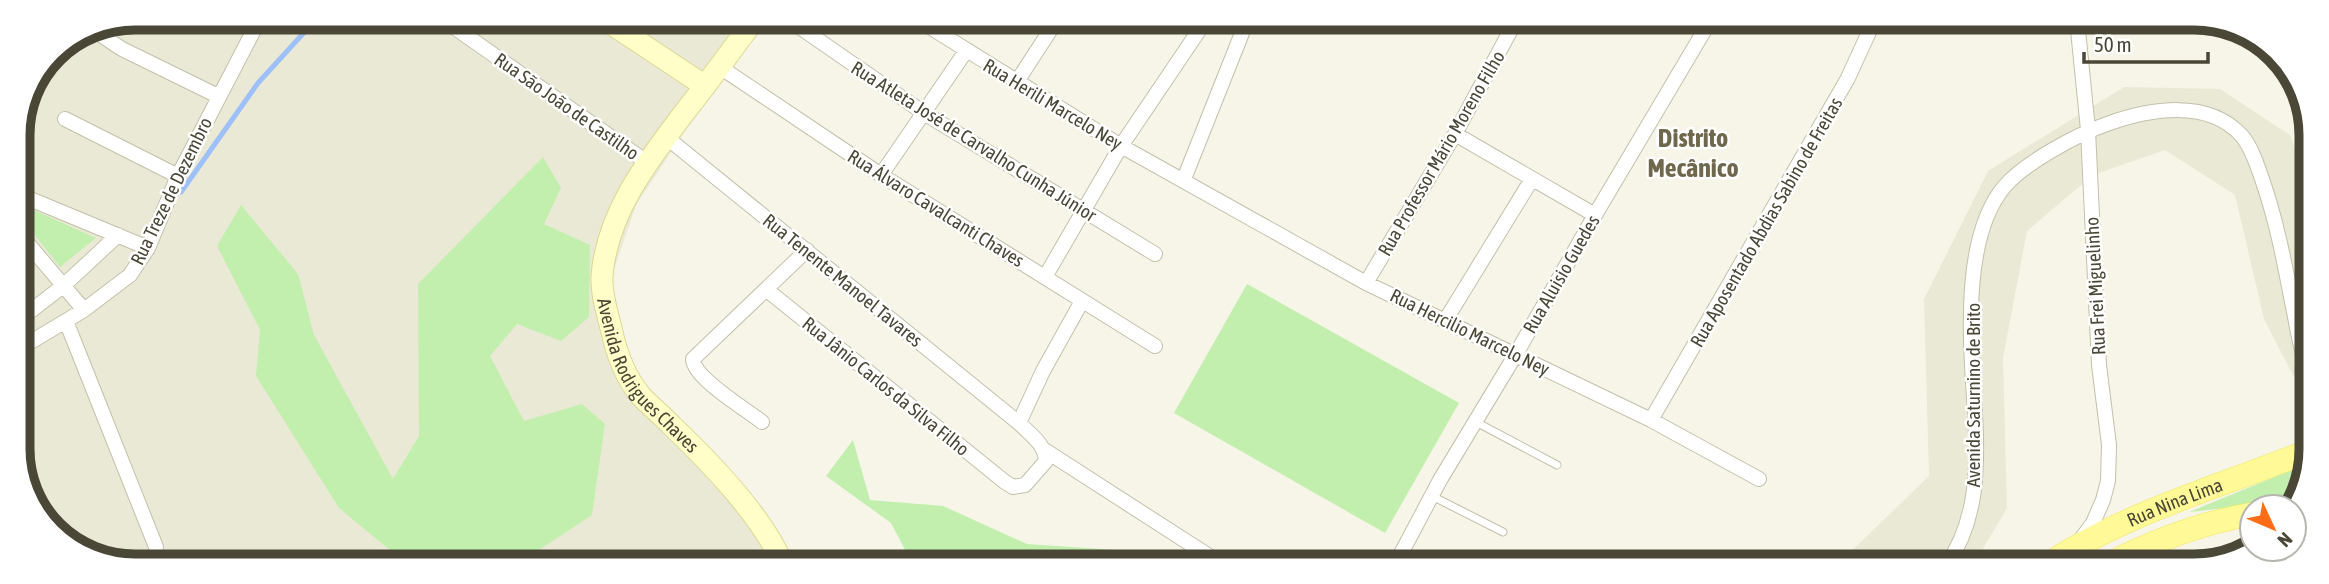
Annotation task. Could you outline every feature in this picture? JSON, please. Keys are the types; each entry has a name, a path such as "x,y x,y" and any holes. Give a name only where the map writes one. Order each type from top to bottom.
{"main road":[{"name":"Rua Nina Lima","path":"2063,554 2078,544 2160,508 2298,455"},
{"name":"Rua Nina Lima","path":"2132,554 2220,519 2238,516"}],"street":[{"name":"Rua Treze de Dezembro","path":"30,342 84,310 130,275 148,248 178,176 254,30"},
{"name":"Rua São João de Castilho","path":"459,30 648,163"},
{"path":"621,30 705,86"},
{"name":"Avenida Rodrigues Chaves","path":"747,30 666,137 629,192 614,222 606,249 602,279 616,350 640,395 726,483 767,535 777,554"},
{"name":"Rua Atleta José de Carvalho Cunha Júnior","path":"804,30 924,113 1155,254"},
{"name":"Rua Herili Marcelo Ney","path":"934,30 1121,146 1184,179"},
{"path":"1016,83 1050,30"},
{"path":"1045,276 1121,146 1199,30"},
{"path":"1184,179 1243,30"},
{"name":"Rua Professor Mário Moreno Filho","path":"1366,283 1455,134 1511,30"},
{"name":"Rua Aluisio Guedes","path":"1401,554 1431,496 1705,30"},
{"name":"Rua Aposentado Abdias Sabino de Freitas","path":"1651,420 1848,78 1870,30"},
{"name":"Rua Frei Miguelinho","path":"2078,30 2088,131 2099,365 2109,445 2108,481 2103,500 2093,523 2078,544"},
{"path":"101,35 122,49 218,96"},
{"path":"881,175 966,51"},
{"name":"Rua Álvaro Cavalcanti Chaves","path":"720,67 881,175 1155,346"},
{"name":"Avenida Saturnino de Brito","path":"1953,554 1965,532 1974,499 1977,450 1969,337 1977,260 1985,220 2005,186 2036,162 2088,131 2153,110 2176,109 2200,113 2225,123 2242,136 2255,159 2275,215 2299,337"},
{"path":"65,119 178,176"},
{"path":"1455,134 1595,215"},
{"name":"Rua Tenente Manoel Tavares","path":"666,137 1019,423 1046,451"},
{"name":"Rua Hercilio Marcelo Ney","path":"1184,179 1366,283 1651,420 1759,479"},
{"path":"1445,321 1532,179"},
{"path":"30,199 148,248"},
{"name":"Rua Treze de Dezembro","path":"30,312 63,286 118,235"},
{"path":"30,246 84,310"},
{"path":"762,422 698,373 693,359 807,250"},
{"name":"Rua Jânio Carlos da Silva Filho","path":"767,290 1013,487 1025,485 1046,461 1046,451"},
{"path":"1019,423 1043,370 1082,300"},
{"path":"66,321 156,547"},
{"path":"1046,451 1206,554"}],"lane":[{"path":"1475,421 1557,465"},
{"path":"1431,496 1503,532"}],"shaded area":[{"path":"135,30 758,30 711,92 636,205 605,296 636,388 787,554 135,554 101,549 88,543 71,533 51,513 35,483 32,470 30,128 33,107 41,88 51,71 65,56 82,44 101,35"},
{"path":"2124,87 2220,89 2290,135 2299,161 2299,387 2264,319 2235,195 2165,150 2093,175 2027,231 2003,358 2007,508 1980,554 1848,554 1929,476 1924,299 1988,171"}],"green space":[{"path":"543,157 561,188 544,224 590,245 589,317 561,341 517,324 490,356 524,421 582,404 605,424 592,515 533,554 383,554 391,551 339,508 256,376 260,330 217,246 241,205 298,274 314,335 393,479 419,436 418,284"},
{"path":"30,208 96,238 60,267 30,229"},
{"path":"1247,284 1459,403 1385,533 1174,413"},
{"path":"853,440 870,500 943,506 1027,544 1158,554 907,554 891,523 826,476"},
{"path":"2297,468 2289,493 2238,493 2238,507 2189,512"}],"waterway":[{"path":"181,192 258,83 306,30"}],"district":[{"name":"Distrito Mecânico","path":"1693,153"}]}
